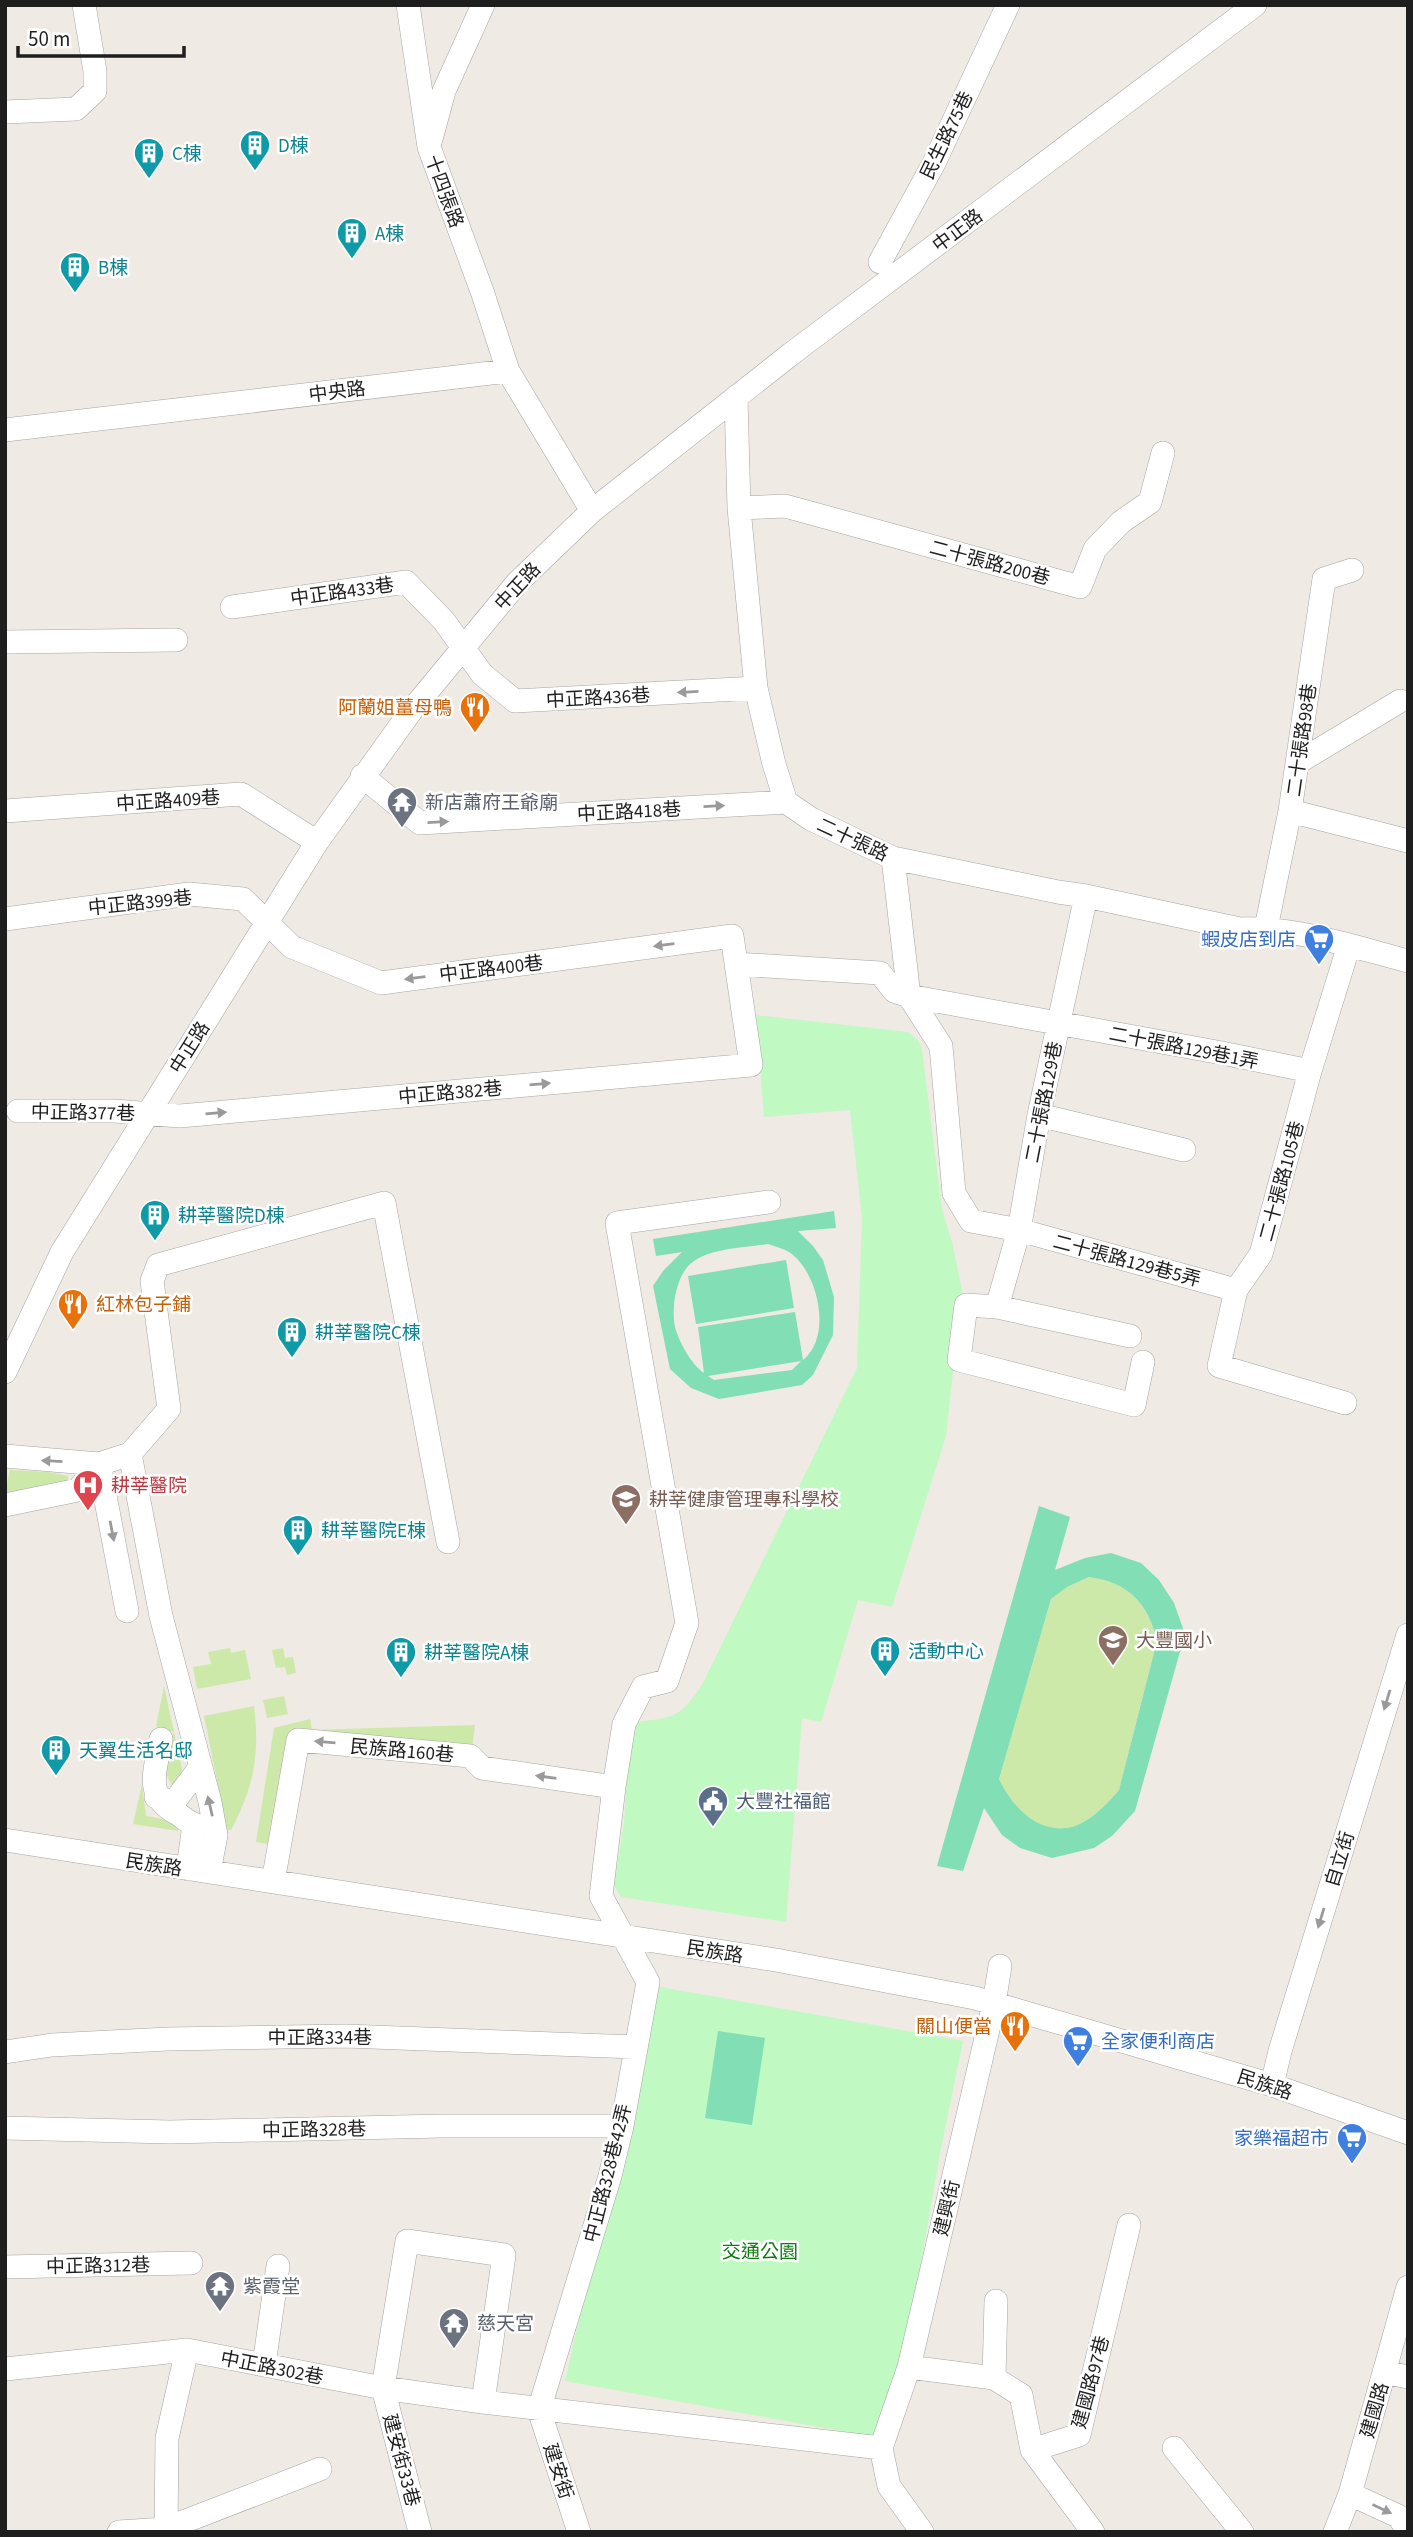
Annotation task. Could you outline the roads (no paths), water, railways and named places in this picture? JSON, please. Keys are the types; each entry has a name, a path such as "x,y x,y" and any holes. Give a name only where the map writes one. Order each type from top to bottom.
{"street":[{"path":"5,112 76,108 95,92 95,71 84,5"},
{"name":"十四張路","path":"408,5 429,146 508,371"},
{"path":"429,146 444,91 483,5"},
{"name":"民生路75巷","path":"880,262 934,163 1008,5"},
{"name":"中正路","path":"5,1372 62,1252 317,842 411,711 517,583 592,511 736,397 1255,5"},
{"path":"508,371 592,511"},
{"name":"中央路","path":"5,430 508,371"},
{"path":"736,397 739,508 757,688 774,764 786,802"},
{"name":"二十張路200巷","path":"739,508 785,506 1080,587 1095,549 1121,522 1150,502 1163,453"},
{"name":"二十張路98巷","path":"1266,928 1290,811 1324,579 1352,570"},
{"name":"中正路433巷","path":"232,607 406,582 444,621 463,648"},
{"path":"5,642 176,640"},
{"name":"中正路436巷","path":"463,648 482,674 515,701 757,688"},
{"path":"1297,763 1400,701"},
{"name":"中正路418巷","path":"362,776 420,823 786,802"},
{"name":"中正路409巷","path":"5,811 241,794 317,842"},
{"name":"二十張路","path":"786,802 811,819 893,859 1240,929 1266,928 1349,945 1408,961"},
{"path":"1290,811 1408,841"},
{"path":"736,964 880,973 894,991 909,996 893,859"},
{"name":"中正路399巷","path":"5,919 189,894 243,899 267,922"},
{"name":"二十張路129巷","path":"997,1307 1019,1230 1039,1115 1086,896"},
{"name":"中正路400巷","path":"267,922 292,947 381,983 732,936 736,964"},
{"name":"二十張路105巷","path":"1345,1403 1219,1366 1236,1290 1261,1254 1310,1071 1349,945"},
{"name":"中正路382巷","path":"148,1114 180,1116 751,1065 736,964"},
{"name":"二十張路129巷1弄","path":"909,996 1222,1052 1310,1071"},
{"name":"二十張路129巷5弄","path":"909,996 941,1046 954,1193 971,1220 1019,1230 1236,1290"},
{"name":"中正路377巷","path":"18,1111 114,1111 148,1114"},
{"path":"1039,1115 1184,1150"},
{"path":"623,1936 601,1896 624,1724 643,1687 667,1681 687,1623 617,1223 769,1202"},
{"path":"5,1457 99,1464 130,1454 169,1409 152,1281 158,1265 384,1203 448,1542"},
{"path":"1130,1336 997,1307 966,1305 959,1360 1134,1405 1143,1362"},
{"path":"130,1454 161,1616 199,1769 210,1802 216,1835 198,1871"},
{"path":"5,1505 78,1490 99,1464"},
{"path":"99,1464 127,1611"},
{"name":"自立街","path":"1272,2085 1280,2051 1408,1635"},
{"path":"161,1739 153,1783 156,1797 168,1809 179,1814 188,1823 194,1824 198,1871"},
{"name":"民族路160巷","path":"273,1882 298,1740 471,1756 482,1768 614,1787"},
{"path":"156,1797 170,1801 177,1798 199,1769"},
{"name":"民族路","path":"5,1840 776,1961 994,2004 1272,2085 1408,2133"},
{"name":"中正路328巷42弄","path":"539,2410 610,2176 622,2126 648,1982 623,1936"},
{"name":"建興街","path":"881,2448 909,2367 994,2004 1000,1966"},
{"name":"中正路334巷","path":"5,2052 52,2045 168,2039 346,2036 635,2047"},
{"name":"中正路328巷","path":"5,2128 170,2133 442,2126 622,2126"},
{"name":"建國路97巷","path":"1032,2450 1079,2435 1129,2225"},
{"path":"383,2388 407,2241 504,2255 483,2402"},
{"name":"中正路312巷","path":"5,2267 191,2263"},
{"path":"264,2365 278,2266"},
{"name":"建國路","path":"1335,2532 1350,2494 1408,2287"},
{"path":"994,2378 996,2301"},
{"path":"166,2530 167,2438 187,2350"},
{"name":"中正路302巷","path":"5,2369 187,2350 383,2388 539,2410"},
{"path":"909,2367 994,2378 1021,2395 1032,2450 1093,2532"},
{"path":"1384,2372 1408,2377"},
{"name":"建安街33巷","path":"383,2388 420,2532"},
{"path":"539,2410 881,2448 889,2486 922,2532"},
{"name":"建安街","path":"539,2410 579,2532"},
{"path":"1174,2448 1242,2532"},
{"path":"119,2532 166,2530 320,2469"},
{"path":"1350,2494 1398,2516 1408,2530"}],"place":[{"name":"D棟","path":"255,172"},
{"name":"C棟","path":"149,180"},
{"name":"A棟","path":"352,260"},
{"name":"B棟","path":"75,294"},
{"name":"阿蘭姐薑母鴨","path":"475,734"},
{"name":"新店蕭府王爺廟","path":"402,829"},
{"name":"蝦皮店到店","path":"1319,966"},
{"name":"耕莘醫院D棟","path":"155,1242"},
{"name":"紅林包子鋪","path":"73,1331"},
{"name":"耕莘醫院C棟","path":"292,1359"},
{"name":"耕莘醫院","path":"88,1512"},
{"name":"耕莘健康管理專科學校","path":"626,1526"},
{"name":"耕莘醫院E棟","path":"298,1557"},
{"name":"大豐國小","path":"1113,1667"},
{"name":"活動中心","path":"885,1678"},
{"name":"耕莘醫院A棟","path":"401,1679"},
{"name":"天翼生活名邸","path":"56,1777"},
{"name":"大豐社福館","path":"713,1828"},
{"name":"關山便當","path":"1015,2053"},
{"name":"全家便利商店","path":"1078,2068"},
{"name":"家樂福超市","path":"1352,2165"},
{"name":"紫霞堂","path":"220,2313"},
{"name":"慈天宮","path":"454,2350"}],"park label":[{"name":"交通公園","path":"760,2251"}]}
